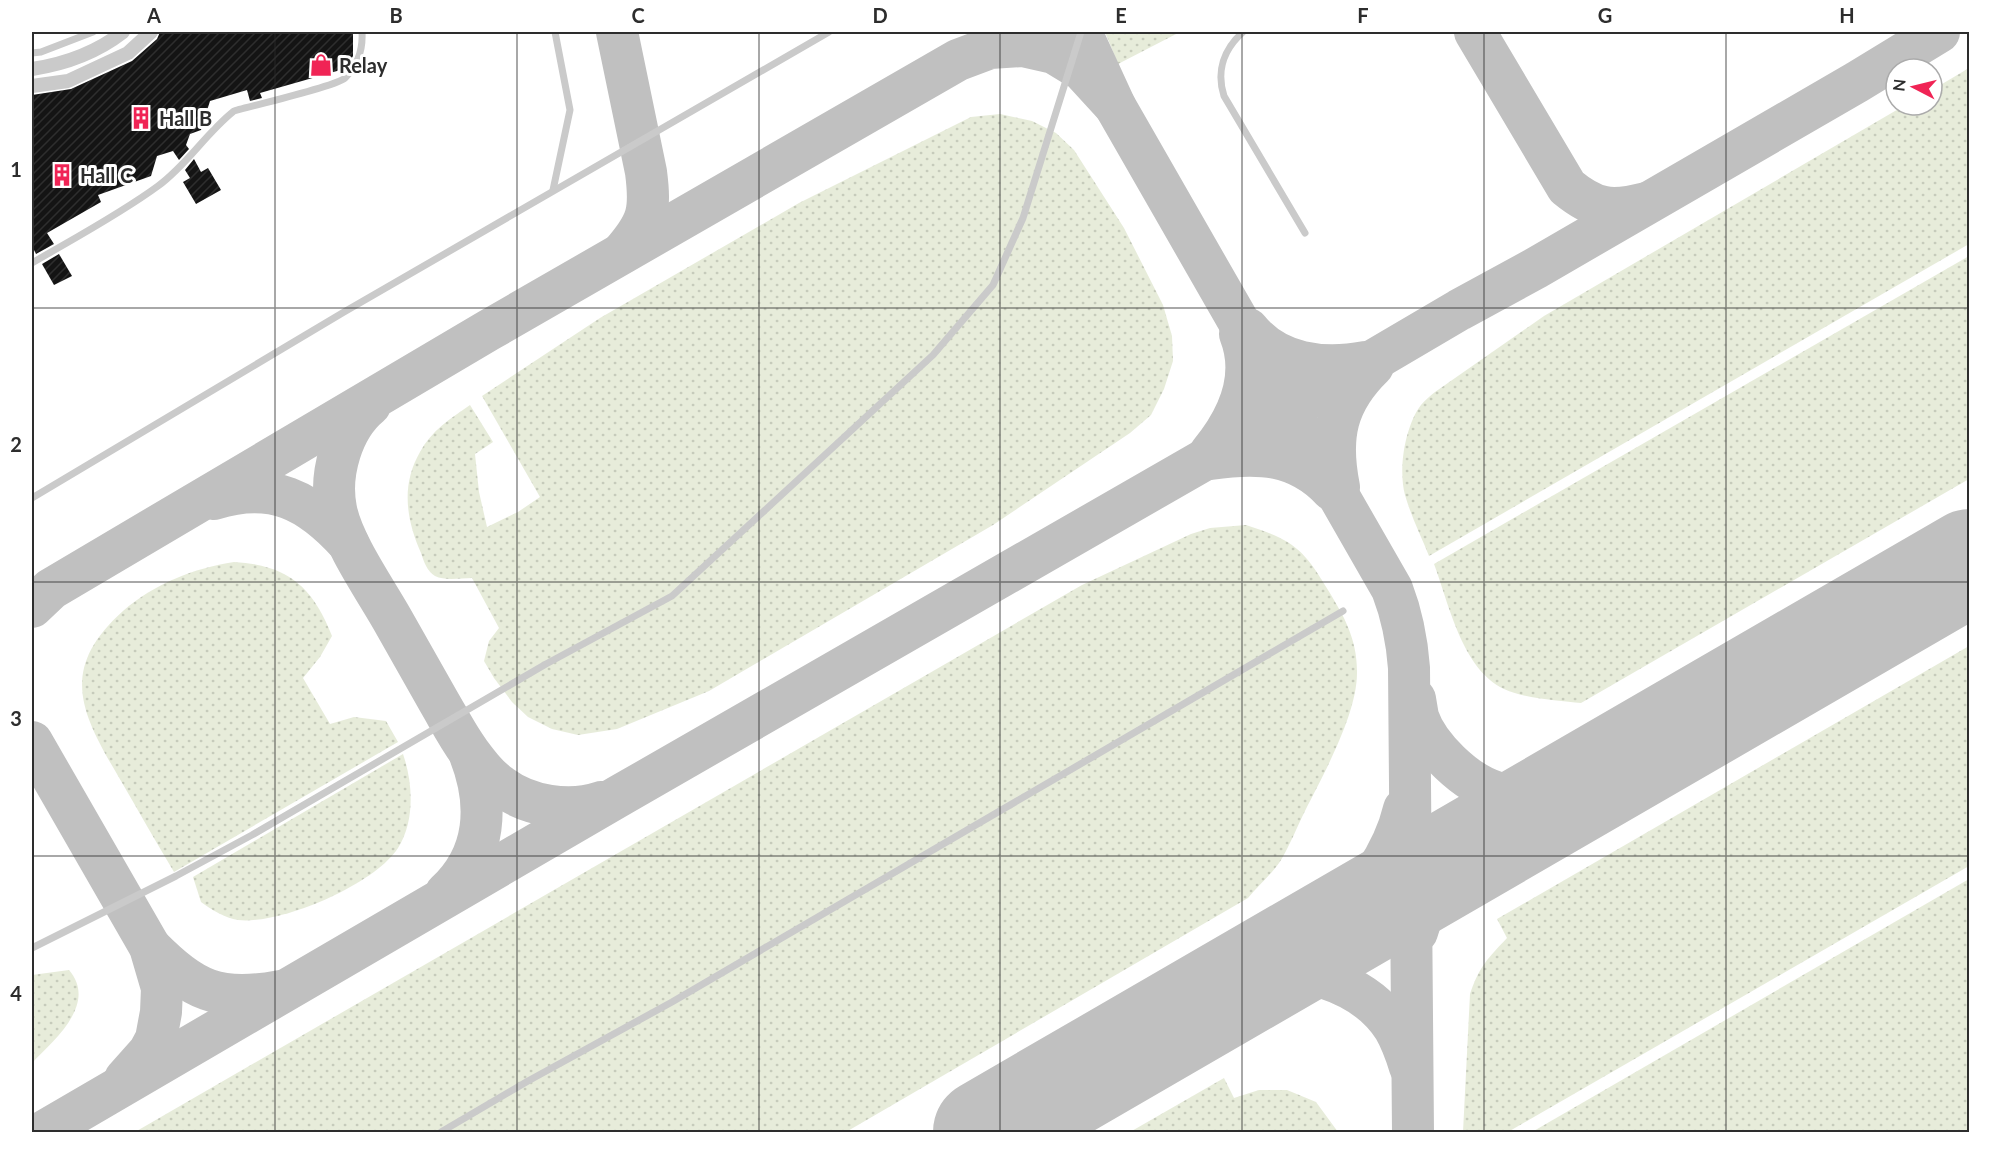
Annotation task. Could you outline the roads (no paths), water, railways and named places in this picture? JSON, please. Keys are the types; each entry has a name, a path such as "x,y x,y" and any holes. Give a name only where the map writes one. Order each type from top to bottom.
{"street":[{"path":"32,69 59,64 83,56 123,32"},
{"path":"32,86 68,81 128,53 151,32"}],"lane":[{"path":"72,32 84,36"},
{"path":"32,53 41,52 93,32"},
{"path":"32,263 159,185 201,146 220,122 234,111 344,80 356,63 363,45 362,32"},
{"path":"553,190 570,110 555,32"},
{"path":"32,498 344,312 829,32"},
{"path":"32,948 177,876 252,835 546,664 672,596 933,355 993,285 1023,218 1082,32"},
{"path":"1243,32 1235,39 1221,68 1220,82 1224,96 1305,233"},
{"path":"441,1132 672,1002 1343,611"}],"place":[{"name":"Relay","path":"321,65"},
{"name":"Hall B","path":"141,118"},
{"name":"Hall C","path":"62,175"}]}
